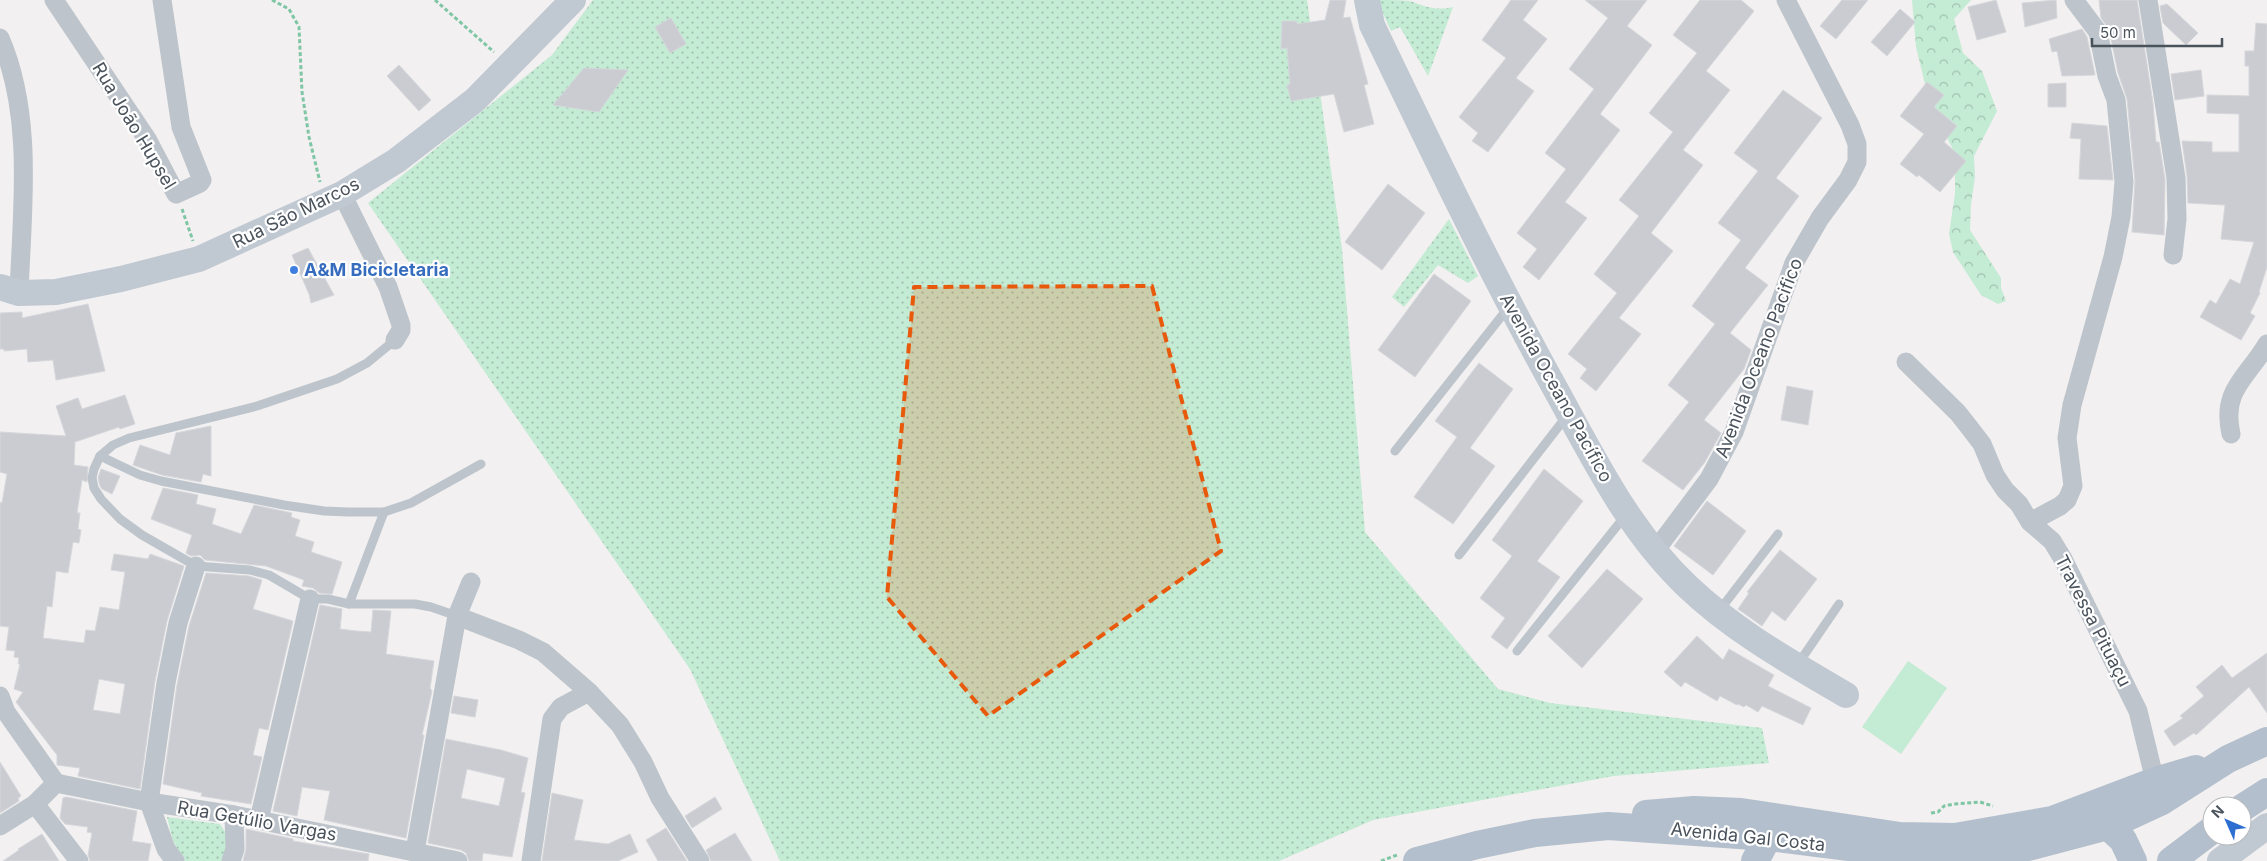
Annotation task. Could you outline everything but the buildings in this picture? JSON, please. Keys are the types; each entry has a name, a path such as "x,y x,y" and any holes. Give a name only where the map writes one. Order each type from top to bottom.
{"main road":[{"name":"Avenida Gal Costa","path":"1417,861 1477,845 1535,833 1608,826 1664,828 1768,837 1912,855 1952,858 2028,847 2108,826 2162,801 2228,759 2267,741"},
{"path":"1574,828 1601,818 1694,810 1740,812 1900,836 1954,837 2052,820 2155,781 2228,759"},
{"path":"2252,802 2267,792"},
{"path":"2052,820 2108,826 2123,840 2133,861"},
{"path":"1755,861 1768,837 1782,829 1809,822"},
{"path":"2171,861 2202,838"}],"street":[{"name":"Rua João Hupsel","path":"54,0 147,139 176,194"},
{"path":"162,0 181,127 202,180 200,183 176,194"},
{"name":"Rua São Marcos","path":"544,30 555,0"},
{"name":"Rua São Marcos","path":"10,290 56,292 84,288 199,259 333,198 396,161 475,100 573,0"},
{"name":"Avenida Oceano Pacífico","path":"1366,0 1376,34 1477,243 1569,414 1626,514 1655,551 1685,584 1717,613 1754,640 1846,695"},
{"name":"Avenida Oceano Pacifico","path":"1655,551 1694,500 1722,458 1744,407 1794,263 1820,218 1848,180 1857,162 1857,144 1850,124 1786,0"},
{"path":"2030,522 2060,506 2067,500 2073,486 2067,438 2072,405 2121,217 2123,191 2121,135 2116,100 2107,76 2098,32 2074,0"},
{"path":"2148,0 2176,178 2177,219 2173,254"},
{"path":"0,38 13,74 20,118 22,177 10,290"},
{"path":"333,198 388,287 401,325 401,330 395,340"},
{"path":"2231,434 2228,410 2232,395 2267,344"},
{"name":"Travessa Pituaçu","path":"1906,362 1958,413 1974,433 1982,444 2005,490 2019,504 2030,522 2052,541 2063,559 2138,711 2155,781"},
{"path":"175,861 166,849 149,802 166,683 178,623 196,566"},
{"path":"415,851 457,616 471,582"},
{"path":"259,820 310,599"},
{"path":"457,616 519,640 543,652 590,692 620,725 644,762 660,798 700,861"},
{"path":"531,861 552,719 561,707 590,692"},
{"path":"0,826 35,804 56,783 2,706"},
{"name":"Rua Getúlio Vargas","path":"56,783 149,802 234,814 458,861"},
{"path":"35,804 79,861"},
{"path":"231,861 235,849 234,814"},
{"path":"2227,859 2267,826"}],"lane":[{"path":"1395,451 1510,306"},
{"path":"395,340 367,363 337,379 257,406 129,438 113,445 100,456 94,469 92,478 94,488 101,499 120,519 142,535 196,566 250,570 269,575 310,599 328,599 349,604 415,604 432,607 457,616"},
{"path":"1459,555 1569,414"},
{"path":"100,456 140,475 228,496 324,511 384,512 411,502 481,464"},
{"path":"349,604 384,512"},
{"path":"1517,650 1626,514"},
{"path":"1717,613 1778,534"},
{"path":"1797,666 1838,604"}],"path":[{"path":"272,0 288,9 299,26 300,61 309,137 333,198"},
{"path":"435,0 510,66"},
{"name":"Rua João Hupsel","path":"176,194 199,259"}],"highlighted area":[{"path":"1152,286 1221,551 988,716 887,597 914,287"}],"green space":[{"path":"593,0 1307,0 1342,249 1365,532 1498,689 1550,703 1762,728 1769,763 1614,776 1373,820 1279,861 780,861 690,669 368,203 552,55"},
{"path":"1377,0 1410,1 1426,7 1436,8 1453,7 1428,76 1400,27 1391,31"},
{"path":"1912,0 1971,0 1954,19 1963,53 1982,71 1997,111 1974,156 1975,177 1970,230 2001,278 2001,288 2006,301 1998,304 1981,295 1953,252 1949,234 1955,194 1955,154 1933,108 1925,84 1916,47"},
{"path":"1449,219 1478,276 1468,283 1438,265 1404,307 1392,297"},
{"path":"1908,661 1947,688 1901,754 1862,727"},
{"path":"167,817 220,824 227,835 225,861 185,861 173,841"}],"place":[{"name":"A&M Bicicletaria","path":"294,270"}]}
